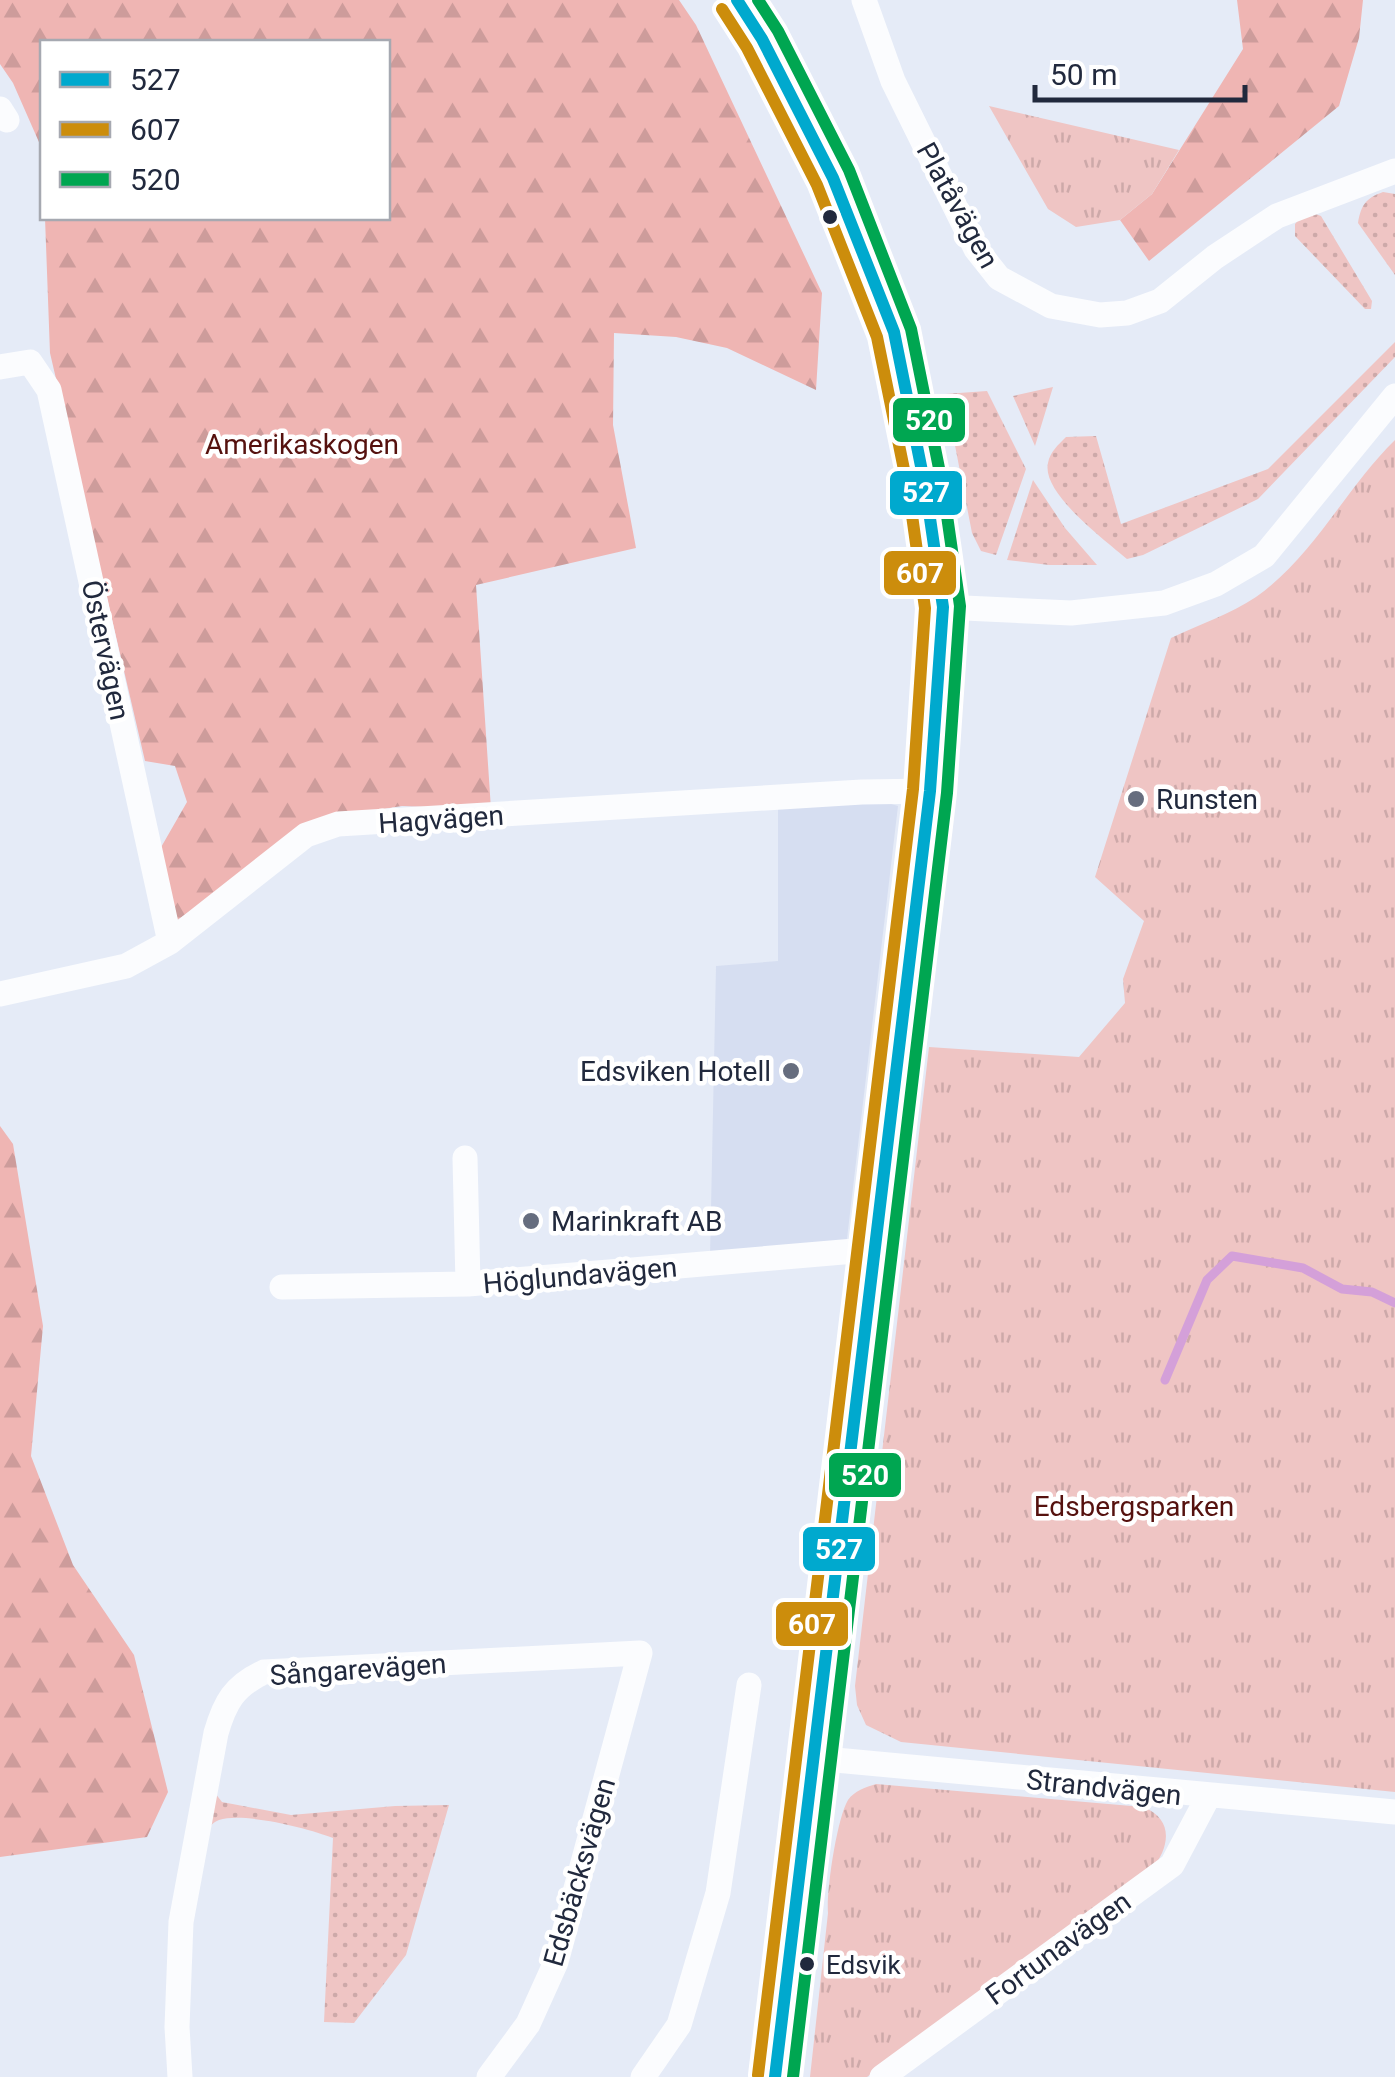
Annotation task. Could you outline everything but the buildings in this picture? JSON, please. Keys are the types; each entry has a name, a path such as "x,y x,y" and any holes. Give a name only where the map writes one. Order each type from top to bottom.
{"street":[{"path":"737,0 762,38 833,178 894,332 926,491 942,606 930,791 776,2077"},
{"name":"Platåvägen","path":"864,0 892,81 976,249 999,278 1051,306 1100,315 1127,313 1160,301 1215,257 1277,216 1395,172"},
{"name":"Östervägen","path":"0,367 30,362 49,390 170,942"},
{"path":"942,606 1071,613 1164,603 1216,584 1264,556 1395,396"},
{"name":"Hagvägen","path":"0,994 126,966 170,942 306,835 338,824 930,791"},
{"path":"465,1158 468,1284"},
{"name":"Höglundavägen","path":"282,1287 468,1284 878,1249"},
{"name":"Sångarevägen","path":"180,2077 176,2027 181,1922 216,1732 225,1702 242,1682 264,1672 640,1653"},
{"name":"Edsbäcksvägen","path":"489,2077 528,2024 556,1962 640,1653"},
{"path":"644,2077 680,2025 718,1893 749,1686"},
{"name":"Strandvägen","path":"814,1758 1395,1812"},
{"name":"Fortunavägen","path":"882,2077 1172,1866 1208,1797"}],"shaded area":[{"path":"884,802 898,806 846,1247 710,1257 716,966 778,961 778,809"}],"green space":[{"name":"Amerikaskogen","path":"0,0 679,0 696,25 822,293 816,390 727,348 676,337 614,333 613,425 636,548 476,585 491,809 402,806 321,819 176,921 160,849 187,802 175,766 145,761 50,353 45,220 390,220 390,40 40,40 40,144 13,83 0,64"},
{"path":"1237,0 1363,0 1359,38 1339,106 1149,261 1120,220 1152,194 1243,49"},
{"path":"989,106 1179,150 1152,194 1120,220 1076,227 1048,209"},
{"path":"1383,192 1395,194 1395,275 1358,223 1365,203"},
{"path":"1302,216 1321,216 1372,301 1371,309 1365,309 1295,236 1295,224"},
{"path":"1395,342 1395,357 1258,499 1143,555 1127,559 1077,516 1054,488 1048,463 1066,437 1096,436 1121,524 1268,469"},
{"path":"1053,387 1035,446 1013,396"},
{"path":"987,391 1026,469 996,555 981,551 972,533 945,394"},
{"name":"Edsbergsparken","path":"1395,440 1395,1792 901,1742 866,1725 857,1705 855,1686 929,1047 1079,1057 1125,1003 1123,979 1144,921 1095,877 1171,638 1236,609 1277,580"},
{"path":"1033,480 1065,528 1097,565 1007,560"},
{"path":"0,1126 13,1144 43,1326 31,1456 73,1565 134,1655 168,1792 147,1837 0,1857"},
{"path":"876,1784 1143,1807 1160,1819 1165,1843 1152,1869 867,2077 810,2077 836,1838 848,1800"},
{"path":"215,1793 222,1802 291,1815 449,1805 406,1955 354,2023 324,2022 333,1838 244,1818 219,1820 205,1830"}],"waterway":[{"path":"1165,1380 1207,1280 1232,1256 1303,1268 1342,1289 1372,1292 1395,1303"}],"transit line":[{"name":"527","path":"737,0 762,39 833,178 894,332 926,491 943,607 930,791 775,2077"},
{"name":"520","path":"758,0 778,31 849,170 911,329 943,488 960,606 947,793 793,2077"},
{"name":"607","path":"722,9 747,48 817,185 877,337 909,494 925,608 913,789 758,2075"}],"place":[{"name":"Runsten","path":"1136,799"},
{"name":"Edsviken Hotell","path":"791,1071"},
{"name":"Marinkraft AB","path":"531,1221"},
{"name":"Edsvik","path":"807,1964"}]}
